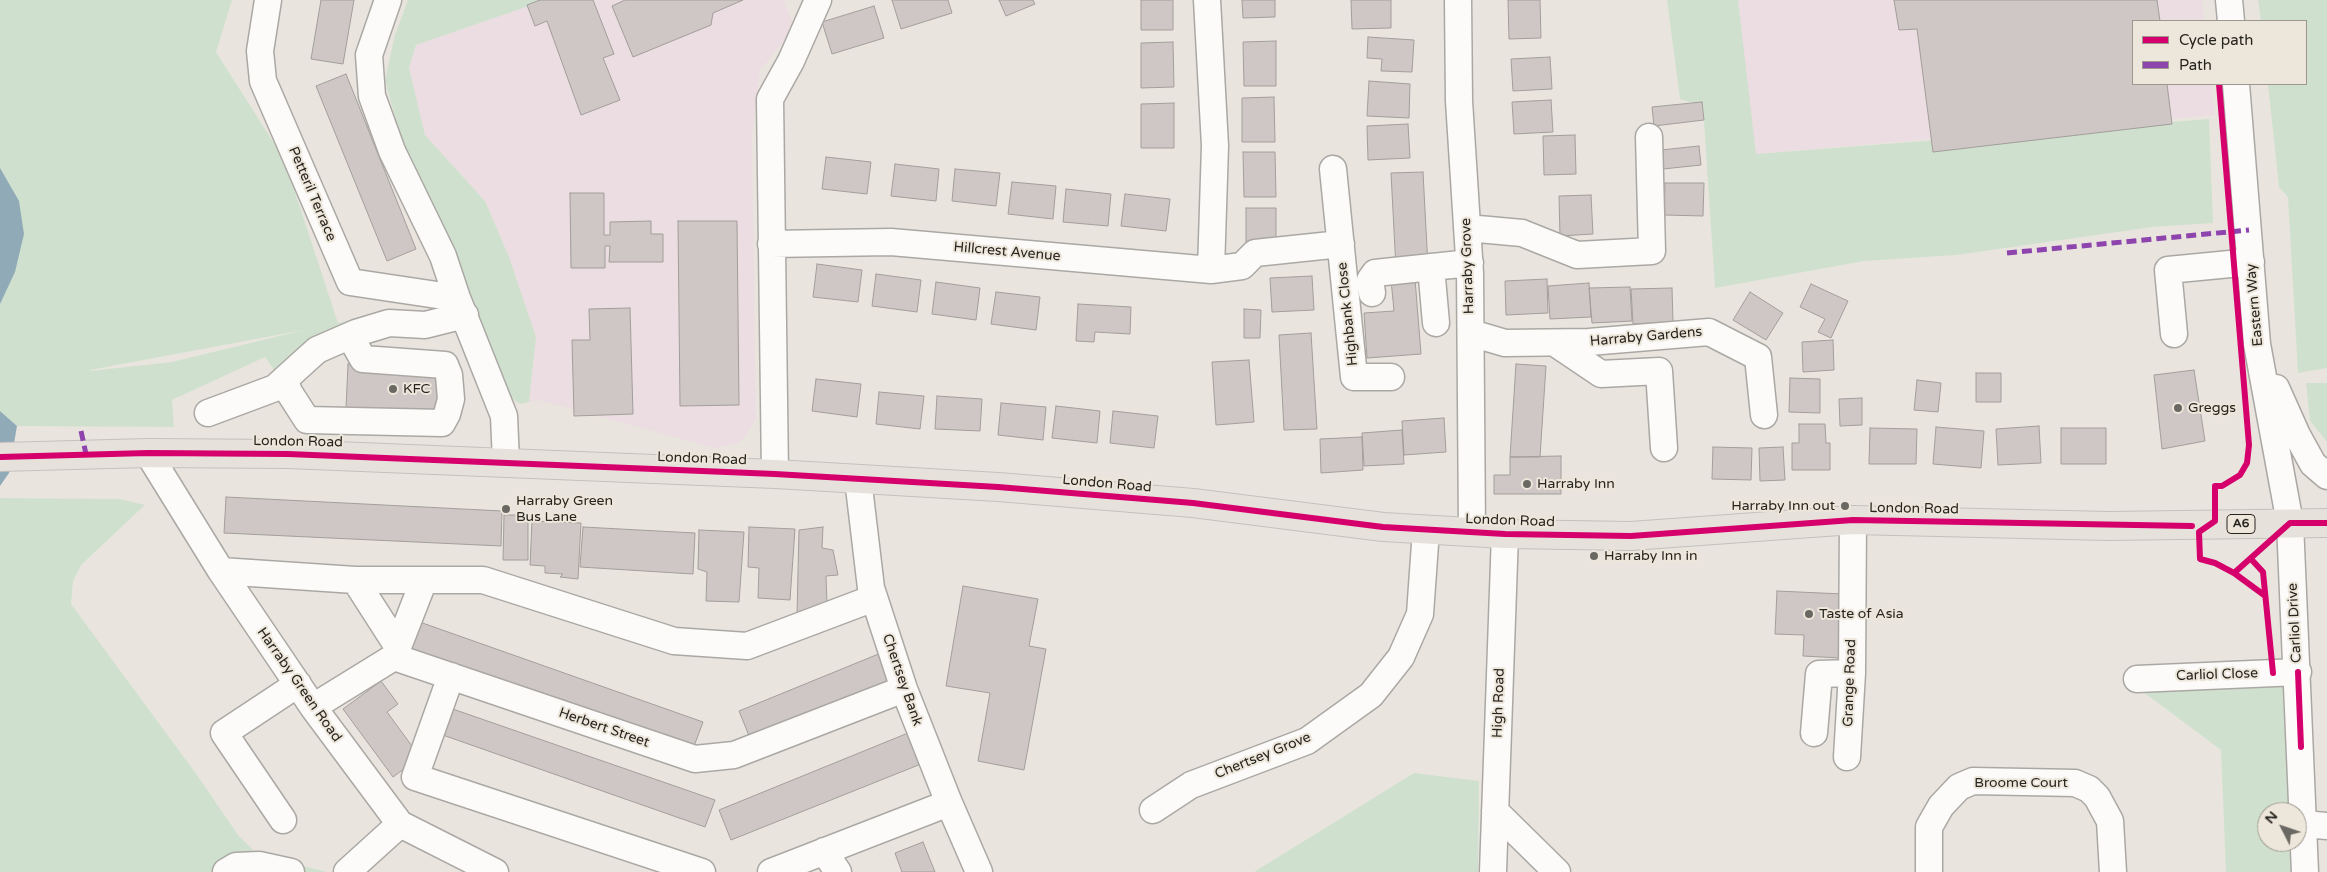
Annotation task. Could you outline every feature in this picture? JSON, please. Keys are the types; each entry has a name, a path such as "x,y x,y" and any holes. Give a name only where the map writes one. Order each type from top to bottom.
{"main road":[{"name":"London Road","path":"10,458 148,452 288,454 775,474 998,487 1184,502 1426,530 1505,534 1631,536 1853,520 2108,526 2327,524"}],"street":[{"name":"Petteril Terrace","path":"268,0 260,51 263,81 350,282 461,306"},
{"path":"388,0 369,56 372,96 392,151 443,256 504,416 506,462"},
{"path":"775,474 770,99 791,61 818,0"},
{"path":"1207,0 1214,146 1211,270"},
{"name":"Harraby Grove","path":"1458,0 1459,101 1470,263 1472,532"},
{"path":"2229,0 2231,20"},
{"name":"Eastern Way","path":"2236,85 2257,344 2290,523"},
{"path":"1467,228 1522,233 1577,255 1652,251 1649,137"},
{"name":"Highbank Close","path":"1333,170 1354,377 1391,376"},
{"name":"Hillcrest Avenue","path":"771,244 891,242 1211,270 1242,266"},
{"name":"Highbank Close","path":"1242,266 1255,253 1341,244"},
{"path":"2174,334 2168,270 2251,262"},
{"path":"1372,293 1370,280 1375,273 1470,263"},
{"path":"1432,267 1436,323"},
{"path":"208,413 275,388 317,350 350,336 388,323 425,325 461,306"},
{"name":"Harraby Gardens","path":"1471,333 1504,343 1590,342 1709,332 1758,357 1764,415"},
{"path":"285,380 288,392 308,420 442,423 451,399 449,375 445,365 362,359 350,336"},
{"path":"1555,342 1601,374 1659,371 1664,448"},
{"path":"2257,344 2296,435 2313,464 2327,476"},
{"name":"Harraby Green Road","path":"148,452 221,571 313,707 400,824 495,872"},
{"name":"Chertsey Bank","path":"858,479 871,588 874,598 904,690 949,803 980,872"},
{"name":"Grange Road","path":"1848,757 1852,673 1853,520"},
{"name":"Carliol Drive","path":"2290,523 2298,672 2316,825 2305,872"},
{"name":"Chertsey Grove","path":"1153,810 1191,785 1306,741 1371,695 1401,656 1420,614 1426,530"},
{"name":"High Road","path":"1493,872 1505,534"},
{"path":"221,571 355,580 483,580 674,641 747,646 874,598"},
{"path":"355,580 396,652"},
{"path":"313,707 396,652 424,580"},
{"name":"Herbert Street","path":"396,652 451,676 695,759 734,755 904,690"},
{"name":"Carliol Close","path":"2137,679 2298,672"},
{"path":"1814,733 1819,674 1852,673"},
{"path":"451,676 415,777 702,872"},
{"path":"283,820 224,733 298,684"},
{"name":"Broome Court","path":"1929,872 1929,827 1941,806 1954,792 1959,787 1974,781 2075,783 2088,789 2097,797 2110,821 2113,872"},
{"path":"771,872 831,862 949,803"},
{"path":"1495,811 1557,872"},
{"path":"347,872 400,824"},
{"path":"226,872 236,866 259,865 291,872"}],"shaded area":[{"path":"546,0 783,0 793,24 787,38 760,70 752,137 756,419 741,442 715,448 538,400 529,402 536,337 509,257 485,201 425,135 409,68 416,45"},
{"path":"1737,0 2202,0 2204,20 2132,20 2132,85 2211,85 2215,115 1754,154"}],"green space":[{"path":"0,0 232,0 216,52 284,159 338,323 356,319 303,346 277,374 265,357 172,400 174,427 17,426 0,411","holes":["304,330 172,362 90,371"]},
{"path":"408,0 546,0 416,45 409,68 425,135 485,201 509,257 536,337 529,402 521,404 515,401 505,390 444,297 385,80 395,35"},
{"path":"1667,0 1738,0 1756,154 2209,119 2213,223 2152,227 1956,255 1864,261 1715,288 1703,106 1680,99"},
{"path":"2258,0 2327,0 2327,368 2298,373 2288,197 2279,187 2268,85 2307,85 2307,20 2261,20"},
{"path":"2306,383 2327,383 2327,442 2310,421"},
{"path":"0,498 119,499 145,505 81,565 73,581 71,604 197,775 238,835 258,855 327,872 0,872"},
{"path":"2283,683 2289,802 2257,802 2257,852 2292,852 2293,872 2226,872 2221,750 2142,691"},
{"path":"1414,773 1479,781 1478,872 1254,872"}],"water":[{"path":"0,168 19,201 24,234 15,272 0,304"},
{"path":"0,411 17,426 9,473 0,486"}],"building":[{"path":"321,0 354,0 343,64 311,59"},
{"path":"540,0 593,0 614,54 603,58 620,100 581,115 547,21 535,26 527,5"},
{"path":"625,0 743,0 713,13 711,25 633,57 612,6"},
{"path":"892,0 948,0 952,13 901,29"},
{"path":"999,0 1033,0 1035,4 1006,16"},
{"path":"1141,0 1173,0 1173,30 1141,30"},
{"path":"1242,0 1275,0 1275,17 1243,18"},
{"path":"1351,0 1391,0 1391,28 1352,29"},
{"path":"1508,0 1540,0 1541,38 1509,39"},
{"path":"1894,0 2157,0 2160,20 2132,20 2132,85 2167,85 2172,124 1933,152 1917,29 1899,30"},
{"path":"874,6 884,38 832,54 822,22"},
{"path":"1368,37 1414,40 1412,72 1381,71 1382,59 1367,58"},
{"path":"1276,41 1276,86 1244,86 1243,42"},
{"path":"1173,42 1174,87 1141,88 1141,43"},
{"path":"1550,57 1552,89 1513,91 1511,59"},
{"path":"346,74 416,249 387,261 316,86"},
{"path":"1369,81 1410,84 1409,118 1367,116"},
{"path":"1274,97 1275,142 1242,142 1242,98"},
{"path":"1551,100 1553,132 1514,134 1512,102"},
{"path":"1702,102 1704,120 1654,126 1652,107"},
{"path":"1174,103 1174,148 1141,148 1141,104"},
{"path":"1408,124 1410,158 1368,160 1367,126"},
{"path":"1575,135 1576,174 1544,175 1543,136"},
{"path":"1699,146 1701,165 1663,169 1661,150"},
{"path":"1243,152 1275,152 1276,197 1244,197"},
{"path":"826,157 871,162 867,194 822,189"},
{"path":"895,164 939,169 936,201 891,196"},
{"path":"955,169 1000,173 996,206 952,201"},
{"path":"1423,172 1428,267 1396,269 1391,173"},
{"path":"1012,182 1056,186 1053,219 1008,214"},
{"path":"1665,183 1704,183 1703,216 1664,215"},
{"path":"1066,189 1111,194 1108,226 1063,222"},
{"path":"570,193 604,193 604,235 610,235 610,222 651,221 651,234 663,234 663,262 609,262 610,246 605,246 605,268 571,268"},
{"path":"1125,194 1170,199 1166,231 1121,226"},
{"path":"1591,195 1593,234 1560,236 1559,196"},
{"path":"1246,208 1276,208 1276,242 1246,243"},
{"path":"678,221 737,221 739,405 680,406"},
{"path":"817,264 862,270 858,302 813,297"},
{"path":"876,274 921,280 917,312 872,306"},
{"path":"1312,276 1314,310 1272,312 1270,278"},
{"path":"1415,279 1421,354 1367,358 1364,313 1394,311 1391,280"},
{"path":"1547,279 1548,313 1506,315 1505,281"},
{"path":"936,282 980,288 976,320 932,314"},
{"path":"1589,283 1591,317 1550,319 1548,286"},
{"path":"1811,284 1848,301 1831,338 1818,332 1825,319 1800,307"},
{"path":"1630,287 1632,321 1592,323 1589,288"},
{"path":"1672,288 1673,322 1633,324 1631,289"},
{"path":"996,292 1040,297 1036,330 991,324"},
{"path":"1750,292 1783,313 1766,340 1733,320"},
{"path":"1078,304 1131,307 1130,334 1095,332 1094,342 1076,341"},
{"path":"630,308 633,414 574,416 572,340 590,340 589,309"},
{"path":"1244,309 1261,310 1260,338 1244,338"},
{"path":"1311,333 1317,429 1284,430 1279,335"},
{"path":"1833,340 1834,370 1803,372 1802,342"},
{"path":"1249,360 1254,422 1216,425 1212,362"},
{"name":"KFC","path":"348,364 441,369 438,413 346,408"},
{"path":"1516,364 1546,366 1540,457 1510,457"},
{"name":"Greggs","path":"2194,370 2205,441 2162,449 2154,375"},
{"path":"1976,373 2001,373 2001,402 1976,402"},
{"path":"1790,378 1820,379 1820,413 1789,412"},
{"path":"816,379 861,384 857,417 812,411"},
{"path":"1917,380 1941,383 1938,412 1914,410"},
{"path":"879,392 924,396 920,429 876,424"},
{"path":"937,396 982,399 980,431 935,429"},
{"path":"1862,398 1862,425 1840,426 1839,399"},
{"path":"1001,403 1046,407 1043,440 998,435"},
{"path":"1056,406 1100,411 1097,443 1052,438"},
{"path":"1113,411 1158,416 1154,448 1110,443"},
{"path":"1444,418 1446,452 1404,455 1402,421"},
{"path":"1799,424 1825,424 1826,443 1830,443 1830,470 1792,470 1792,443 1799,443"},
{"path":"2039,426 2041,463 1998,465 1996,429"},
{"path":"1936,427 1984,431 1981,468 1933,464"},
{"path":"1870,428 1917,429 1916,464 1869,464"},
{"path":"2061,428 2106,428 2106,464 2061,464"},
{"path":"1402,430 1404,464 1364,466 1362,433"},
{"path":"1362,437 1363,470 1321,473 1320,439"},
{"path":"1713,447 1752,448 1751,480 1712,479"},
{"path":"1783,447 1785,480 1760,481 1759,448"},
{"name":"Harraby Inn","path":"1561,456 1561,494 1494,494 1494,475 1510,475 1510,457"},
{"path":"226,497 502,511 501,546 224,533"},
{"path":"504,515 528,515 528,560 503,560"},
{"path":"532,521 581,523 578,579 560,577 563,574 545,573 545,566 530,565"},
{"path":"583,527 695,533 693,574 580,567"},
{"path":"749,527 795,529 790,600 758,598 759,568 748,567"},
{"path":"823,527 822,548 833,550 838,575 826,576 827,605 797,615 799,530"},
{"path":"699,530 744,532 739,602 706,601 707,572 698,569"},
{"path":"963,586 1038,599 1029,646 1046,649 1024,770 978,761 990,693 946,686"},
{"name":"Taste of Asia","path":"1777,591 1843,594 1840,658 1803,656 1804,635 1775,634"},
{"path":"414,620 703,722 693,749 404,647"},
{"path":"881,653 894,686 752,743 739,711"},
{"path":"381,681 398,704 387,712 420,757 393,777 343,709"},
{"path":"447,707 715,800 705,827 437,733"},
{"path":"913,731 926,762 731,840 719,810"},
{"path":"923,842 935,872 902,872 895,853"}],"marked path":[{"path":"2007,253 2249,230"},
{"path":"81,431 86,454"}],"cycle path":[{"path":"2219,85 2249,445 2247,463 2240,475 2222,486 2215,486 2215,521 2199,532 2200,559 2215,563 2234,573 2264,595"},
{"path":"0,457 148,453 288,454 775,474 998,487 1193,503 1383,527 1505,534 1631,536 1853,520 2192,526"},
{"path":"2234,573 2290,523 2327,523"},
{"path":"2251,559 2263,572 2273,673"},
{"path":"2298,672 2301,747"}],"place":[{"name":"KFC","path":"393,389"},
{"name":"Greggs","path":"2178,408"},
{"name":"Harraby Inn","path":"1527,484"},
{"name":"Harraby Inn out","path":"1845,506"},
{"name":"Harraby Green Bus Lane","path":"506,509"},
{"name":"Harraby Inn in","path":"1594,556"},
{"name":"Taste of Asia","path":"1809,614"}]}
